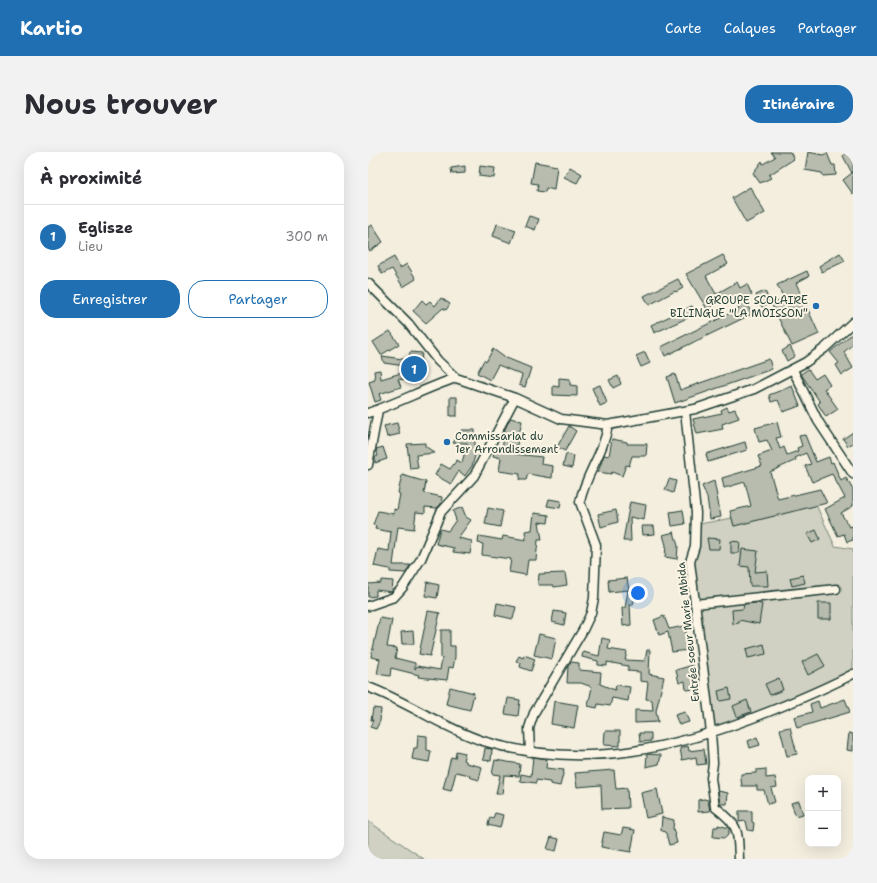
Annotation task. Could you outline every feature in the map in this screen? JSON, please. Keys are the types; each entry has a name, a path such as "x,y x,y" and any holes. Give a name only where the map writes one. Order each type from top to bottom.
{"street":[{"path":"368,284 408,323 438,361 456,378 515,398 561,419 608,425 685,411 754,390 793,370 825,348 853,322"},
{"path":"793,370 818,421 853,474"},
{"path":"368,413 431,386 456,378"},
{"path":"368,606 394,596 403,587 421,558 437,519 449,503 474,476 515,398"},
{"path":"368,464 378,410"},
{"name":"Entrée soeur Marie Mbida","path":"685,411 696,513 695,546 690,562 711,732 713,762 711,778 715,806 725,814 737,829 739,859"},
{"path":"530,752 529,728 534,713 583,630 591,613 594,598 596,545 580,502 581,494 592,468 603,448 608,425"},
{"path":"695,604 836,589"},
{"path":"368,687 470,736 530,752 617,753 685,741 737,725 836,683 853,674"}],"shaded area":[{"path":"816,505 835,546 853,549 853,669 784,702 712,730 691,562 694,525 732,518 734,526"},
{"path":"368,821 424,859 368,859"}],"building":[{"path":"771,152 790,152 794,159 769,175 771,178 760,183 753,173 762,161 763,164 775,157"},
{"path":"808,152 823,155 827,153 832,165 835,165 836,175 823,176 822,173 805,170"},
{"path":"846,152 853,152 853,194 843,180 852,173 843,156"},
{"path":"535,162 557,166 554,190 546,188 545,192 537,191 538,184 531,183"},
{"path":"465,166 465,173 452,174 451,168"},
{"path":"480,166 495,168 494,178 479,176"},
{"path":"570,167 582,174 577,183 564,177"},
{"path":"750,187 765,213 746,223 732,198"},
{"path":"529,216 539,219 535,230 525,226"},
{"path":"497,224 516,230 511,243 493,236"},
{"path":"372,225 383,242 370,251 368,248 368,227"},
{"path":"840,253 845,261 822,272 819,266"},
{"path":"723,255 728,264 706,276 716,294 737,282 740,288 747,284 752,295 744,299 752,314 665,356 661,347 739,309 733,296 707,309 686,274"},
{"path":"394,257 400,268 407,264 416,279 403,287 392,269 382,274 378,266"},
{"path":"807,271 809,276 796,283 819,334 792,346 772,305 784,298 777,285"},
{"path":"678,279 683,288 649,305 644,296"},
{"path":"765,291 770,303 762,307 756,295"},
{"path":"441,298 450,304 446,310 443,308 426,323 413,311 422,300 426,304 430,301 435,306"},
{"path":"692,306 696,314 654,333 651,325"},
{"path":"390,331 399,344 381,355 373,342"},
{"path":"853,333 853,344 844,352 853,368 842,375 836,365 839,363 830,352"},
{"path":"790,346 795,356 787,361 782,351"},
{"path":"493,349 504,357 531,368 525,387 519,385 522,375 498,365 490,380 477,373 484,360 486,362"},
{"path":"410,352 422,353 419,381 398,379 401,387 379,394 381,400 375,402 369,382 375,380 374,371 380,370 381,379 418,368 384,363 382,356 409,360"},
{"path":"645,352 650,363 641,367 636,356"},
{"path":"769,359 772,369 675,403 667,377 675,374 680,390"},
{"path":"808,369 815,379 823,374 830,385 824,389 838,409 826,417 818,404 820,402 801,374"},
{"path":"618,376 621,384 613,388 609,380"},
{"path":"559,378 570,379 570,385 577,386 577,396 553,395 553,386 559,387"},
{"path":"600,385 607,403 600,406 592,388"},
{"path":"792,386 800,406 783,412 778,400 771,402 769,395"},
{"path":"450,397 457,397 457,416 450,416"},
{"path":"727,407 729,411 735,409 739,418 722,424 723,429 697,434 693,419 722,413 721,410"},
{"path":"510,418 522,421 515,454 542,457 541,464 553,466 552,478 528,474 526,480 519,480 520,474 499,471 501,458 493,456 495,448 502,449 505,429"},
{"path":"777,422 781,437 776,438 780,449 784,447 787,455 798,451 797,448 802,446 799,436 805,435 816,462 829,457 831,463 833,462 841,481 846,478 853,490 853,506 841,513 849,527 853,526 853,540 847,542 844,534 838,536 825,509 845,498 832,474 812,482 805,466 811,464 806,453 795,458 796,460 770,472 778,499 820,489 827,503 734,526 730,511 751,506 745,482 724,488 722,478 762,466 758,456 772,451 767,440 759,442 755,428"},
{"path":"397,423 400,434 387,437 384,426"},
{"path":"569,426 576,431 565,451 557,447"},
{"path":"461,430 475,430 475,449 477,449 472,466 465,476 459,471 451,484 435,475 441,464 450,469 457,460 462,463 467,443 453,443"},
{"path":"853,432 853,443 848,446 843,439"},
{"path":"612,439 627,442 627,444 647,444 646,456 632,456 629,466 626,465 622,476 612,472 611,474 598,472 604,455 609,456"},
{"path":"745,442 747,450 708,462 706,454"},
{"path":"425,443 425,446 435,453 416,455 418,468 410,469 407,444"},
{"path":"383,447 387,459 375,463 375,457 378,456 376,449"},
{"path":"566,454 574,456 572,468 563,466"},
{"path":"402,475 426,482 424,493 442,497 441,504 437,508 425,507 425,513 416,512 414,529 398,527 393,565 410,565 406,573 390,572 390,569 374,566 378,549 389,551 391,532 375,529 376,526 373,525 378,511 394,514 394,509 397,510 400,494 398,493"},
{"path":"669,479 676,481 673,493 665,490"},
{"path":"714,481 721,517 710,519 707,497 702,486"},
{"path":"549,499 561,501 560,508 547,506"},
{"path":"630,502 646,505 644,520 630,517 631,541 623,541"},
{"path":"462,507 466,517 471,520 458,538 472,541 470,554 453,552 454,548 436,544 440,529 448,531 456,520 453,511"},
{"path":"488,508 503,511 500,527 485,524"},
{"path":"616,510 618,522 601,527 598,514"},
{"path":"683,510 685,524 672,526 670,512"},
{"path":"534,513 549,515 548,523 539,522 542,540 538,540 536,560 528,560 526,575 509,572 511,559 482,555 483,544 478,543 479,536 502,540 503,536 526,540 525,531 532,530"},
{"path":"642,526 654,526 655,534 643,535"},
{"path":"816,530 820,539 812,543 807,534"},
{"path":"674,532 678,546 677,559 665,557 666,545 663,535"},
{"path":"707,538 720,539 719,549 709,549"},
{"path":"731,541 740,542 739,553 731,553"},
{"path":"742,549 758,551 755,572 767,571 768,586 750,586 749,567 740,566"},
{"path":"565,573 567,585 554,587 553,585 538,585 539,574"},
{"path":"803,575 805,583 792,586 790,578"},
{"path":"627,578 629,590 609,592 608,580"},
{"path":"381,580 393,581 392,592 376,590 376,596 368,597 368,584 381,583"},
{"path":"427,582 439,585 437,598 425,596"},
{"path":"628,590 636,591 633,605 630,605 631,625 623,626 622,608 625,608"},
{"path":"497,603 516,607 513,619 495,615"},
{"path":"818,603 831,603 831,619 818,619"},
{"path":"744,604 762,604 759,624 739,620 739,623 733,624 732,610 743,609"},
{"path":"428,611 440,613 430,656 419,654"},
{"path":"554,611 566,613 564,625 552,622"},
{"path":"664,616 669,629 685,626 689,650 672,652 668,632 659,635 654,620"},
{"path":"380,618 392,620 387,647 397,648 395,658 415,663 415,669 417,666 440,670 442,658 441,630 450,630 450,646 455,646 455,657 453,668 449,667 447,680 418,677 419,675 391,668 390,676 377,674 380,659 371,657"},
{"path":"413,631 414,644 402,644 401,632"},
{"path":"539,634 556,638 552,659 534,655"},
{"path":"602,638 610,640 608,649 627,652 625,660 645,661 647,650 650,650 649,674 664,677 656,711 658,722 635,723 635,710 653,711 652,700 646,699 648,682 640,681 640,672 628,671 628,666 607,662 607,666 598,665 598,661 582,657 583,652 599,656"},
{"path":"764,644 766,654 748,658 746,649"},
{"path":"818,654 825,666 808,675 802,662"},
{"path":"524,655 535,659 531,671 520,667 521,663 516,661 519,656 523,658"},
{"path":"571,662 579,663 579,670 601,672 600,684 615,690 616,685 630,687 628,701 612,698 610,706 598,704 597,708 588,706 592,687 581,683 567,683 568,666"},
{"path":"693,665 696,678 696,689 686,690 685,681 679,683 676,670"},
{"path":"779,678 783,690 770,695 765,684"},
{"path":"450,687 474,693 470,710 446,704"},
{"path":"729,688 731,699 720,701 718,691"},
{"path":"508,698 520,700 518,716 505,714"},
{"path":"845,699 850,712 797,728 794,717 812,712 810,704 818,701 820,708"},
{"path":"747,700 751,712 737,717 733,706"},
{"path":"554,701 578,705 574,728 551,724"},
{"path":"373,708 381,709 380,721 376,729 370,727 373,720 371,720"},
{"path":"685,712 689,722 679,725 675,715"},
{"path":"790,727 797,754 787,756 780,729"},
{"path":"605,731 620,731 620,746 604,745"},
{"path":"639,733 651,733 651,741 640,742"},
{"path":"849,733 853,734 853,751 847,750"},
{"path":"418,735 427,736 427,750 431,751 429,762 412,759 414,748 417,748"},
{"path":"757,737 760,745 750,748 748,741"},
{"path":"688,746 689,751 704,749 706,764 697,765 696,757 682,760 680,748"},
{"path":"485,748 492,749 491,761 483,760"},
{"path":"456,751 465,753 463,760 466,761 466,763 482,767 479,780 469,777 470,775 456,772 451,791 443,789 451,757 455,758"},
{"path":"647,754 661,755 659,764 646,767"},
{"path":"533,757 547,759 546,768 564,770 560,786 550,784 550,782 536,780 536,783 520,781 521,774 531,776"},
{"path":"495,760 520,764 519,776 504,775 502,794 496,794 500,775 492,774"},
{"path":"766,769 766,778 775,777 777,787 771,788 775,802 768,804 764,790 757,790 757,786 742,786 741,780 741,774 756,773 756,770"},
{"path":"614,770 616,789 627,788 628,808 602,809 601,785 577,787 575,773"},
{"path":"657,789 662,814 646,818 641,793"},
{"path":"718,791 728,793 727,804 720,804"},
{"path":"698,800 708,800 710,811 698,812"},
{"path":"799,801 803,814 796,816 791,803"},
{"path":"739,811 752,811 752,822 754,823 753,831 748,830 746,821 739,822"},
{"path":"495,813 503,815 500,828 488,825 490,817 493,818"},
{"path":"662,817 674,820 673,828 677,843 669,845 666,833 661,830"},
{"path":"718,825 729,828 729,834 725,838 713,837 714,827 718,827"},
{"path":"623,828 635,830 631,852 601,847 604,832 621,835"},
{"path":"551,837 559,839 556,851 547,849"}],"place":[{"name":"GROUPE SCOLAIRE BILINGUE \"LA MOISSON\"","path":"816,306"},
{"name":"Eglisze","path":"414,369"},
{"name":"Commissariat du 1er Arrondissement","path":"447,442"}]}
